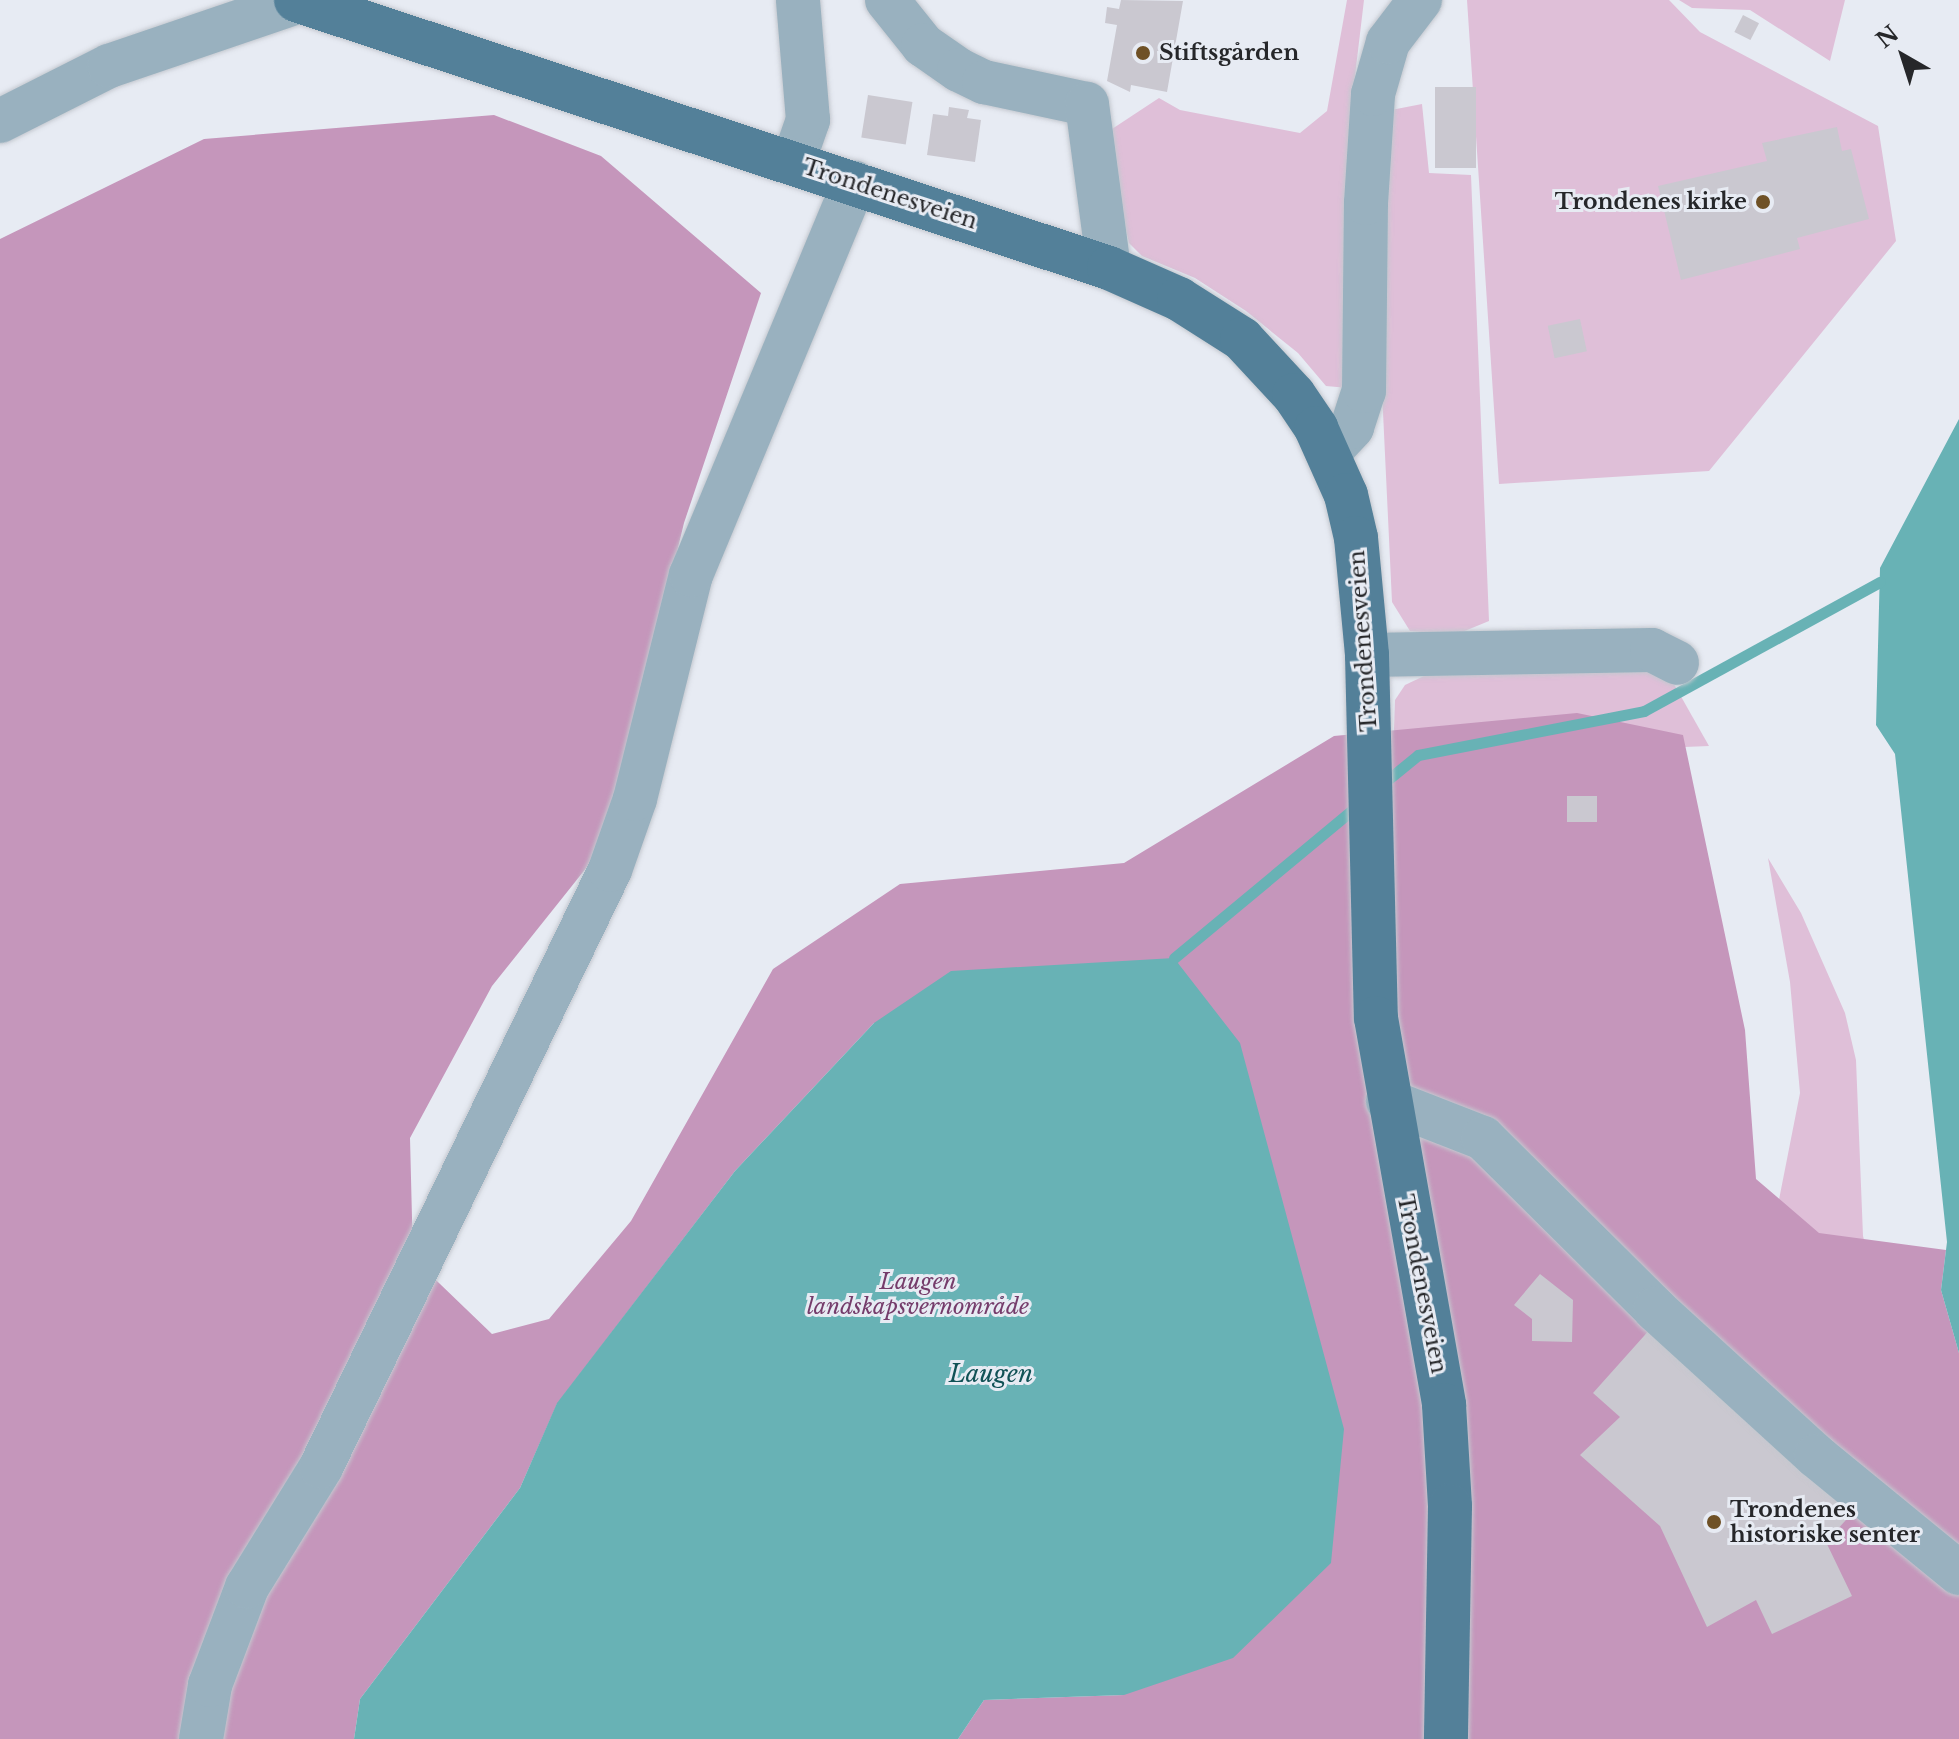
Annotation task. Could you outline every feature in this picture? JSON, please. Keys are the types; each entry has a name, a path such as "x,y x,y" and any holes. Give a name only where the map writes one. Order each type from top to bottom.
{"main road":[{"name":"Trondenesveien","path":"298,1 1109,268 1179,299 1242,339 1294,395 1329,452 1356,538 1367,655 1376,1018 1388,1101 1444,1405 1450,1506 1446,1739"}],"lane":[{"path":"793,163 808,120 798,0"},
{"path":"887,0 923,45 959,70 984,82 1087,104 1109,268"},
{"path":"1329,452 1352,427 1364,391 1366,173 1373,94 1388,42 1420,0"},
{"path":"0,121 109,66 298,1"},
{"path":"201,1739 210,1685 247,1587 321,1467 610,870 635,799 691,575 842,222 854,183"},
{"path":"1367,655 1652,650 1677,663"},
{"path":"1388,1101 1483,1138 1655,1309 1816,1456 1959,1573"}],"shaded area":[{"path":"1347,0 1364,0 1350,118 1422,104 1429,173 1471,175 1489,621 1455,635 1410,631 1392,602 1382,391 1326,386 1298,353 1246,311 1195,278 1142,256 1129,243 1110,158 1112,129 1159,98 1180,110 1300,133 1327,111"},
{"path":"1467,0 1669,0 1700,32 1878,126 1896,241 1709,471 1499,484"},
{"path":"1679,0 1845,0 1830,61 1750,10 1692,8"},
{"path":"494,115 601,156 761,293 684,523 607,842 492,986 410,1138 413,1258 492,1334 549,1319 631,1221 773,969 900,884 1124,863 1334,736 1577,713 1683,735 1745,1030 1756,1179 1819,1233 1946,1250 1941,1290 1959,1353 1959,1739 958,1739 984,1700 1124,1695 874,1023 735,1171 557,1404 520,1488 360,1699 354,1739 0,1739 0,239 204,139"},
{"path":"1666,670 1709,746 1393,759 1395,700 1405,685 1424,676"},
{"path":"1768,858 1801,913 1845,1013 1856,1060 1863,1236 1881,1307 1762,1286 1800,1093 1790,982"}],"water":[{"path":"1959,419 1959,1353 1941,1290 1947,1242 1895,754 1876,725 1880,568"},
{"name":"Laugen","path":"1174,958 1240,1043 1344,1429 1331,1563 1233,1658 1124,1695 984,1700 958,1739 354,1739 360,1699 520,1488 557,1403 735,1171 874,1023 951,971"}],"building":[{"name":"Stiftsgården","path":"1121,0 1183,1 1167,92 1131,85 1130,92 1107,81 1117,25 1105,23 1107,7 1119,9"},
{"path":"1743,15 1759,23 1750,40 1734,32"},
{"path":"1435,87 1476,87 1476,168 1435,168"},
{"path":"868,95 912,102 906,145 861,137"},
{"path":"949,107 969,110 967,118 981,120 975,162 927,155 933,114 948,116"},
{"name":"Trondenes kirke","path":"1837,127 1842,151 1851,149 1869,219 1797,238 1800,249 1681,280 1658,186 1767,161 1762,143"},
{"path":"1580,319 1587,351 1555,358 1548,326"},
{"path":"1567,796 1597,796 1597,822 1567,822"},
{"path":"1540,1274 1573,1300 1572,1342 1532,1341 1532,1319 1514,1305"},
{"path":"1652,1327 1855,1510 1826,1542 1852,1596 1772,1634 1756,1600 1707,1627 1660,1526 1580,1455 1620,1417 1593,1393"}],"waterway":[{"path":"1380,786 1418,755 1644,711 1880,582"},
{"path":"1174,958 1358,805"}],"place":[{"name":"Stiftsgården","path":"1143,53"},
{"name":"Trondenes kirke","path":"1763,202"},
{"name":"Trondenes historiske senter","path":"1714,1522"}],"park label":[{"name":"Laugen landskapsvernområde","path":"918,1294"}]}
